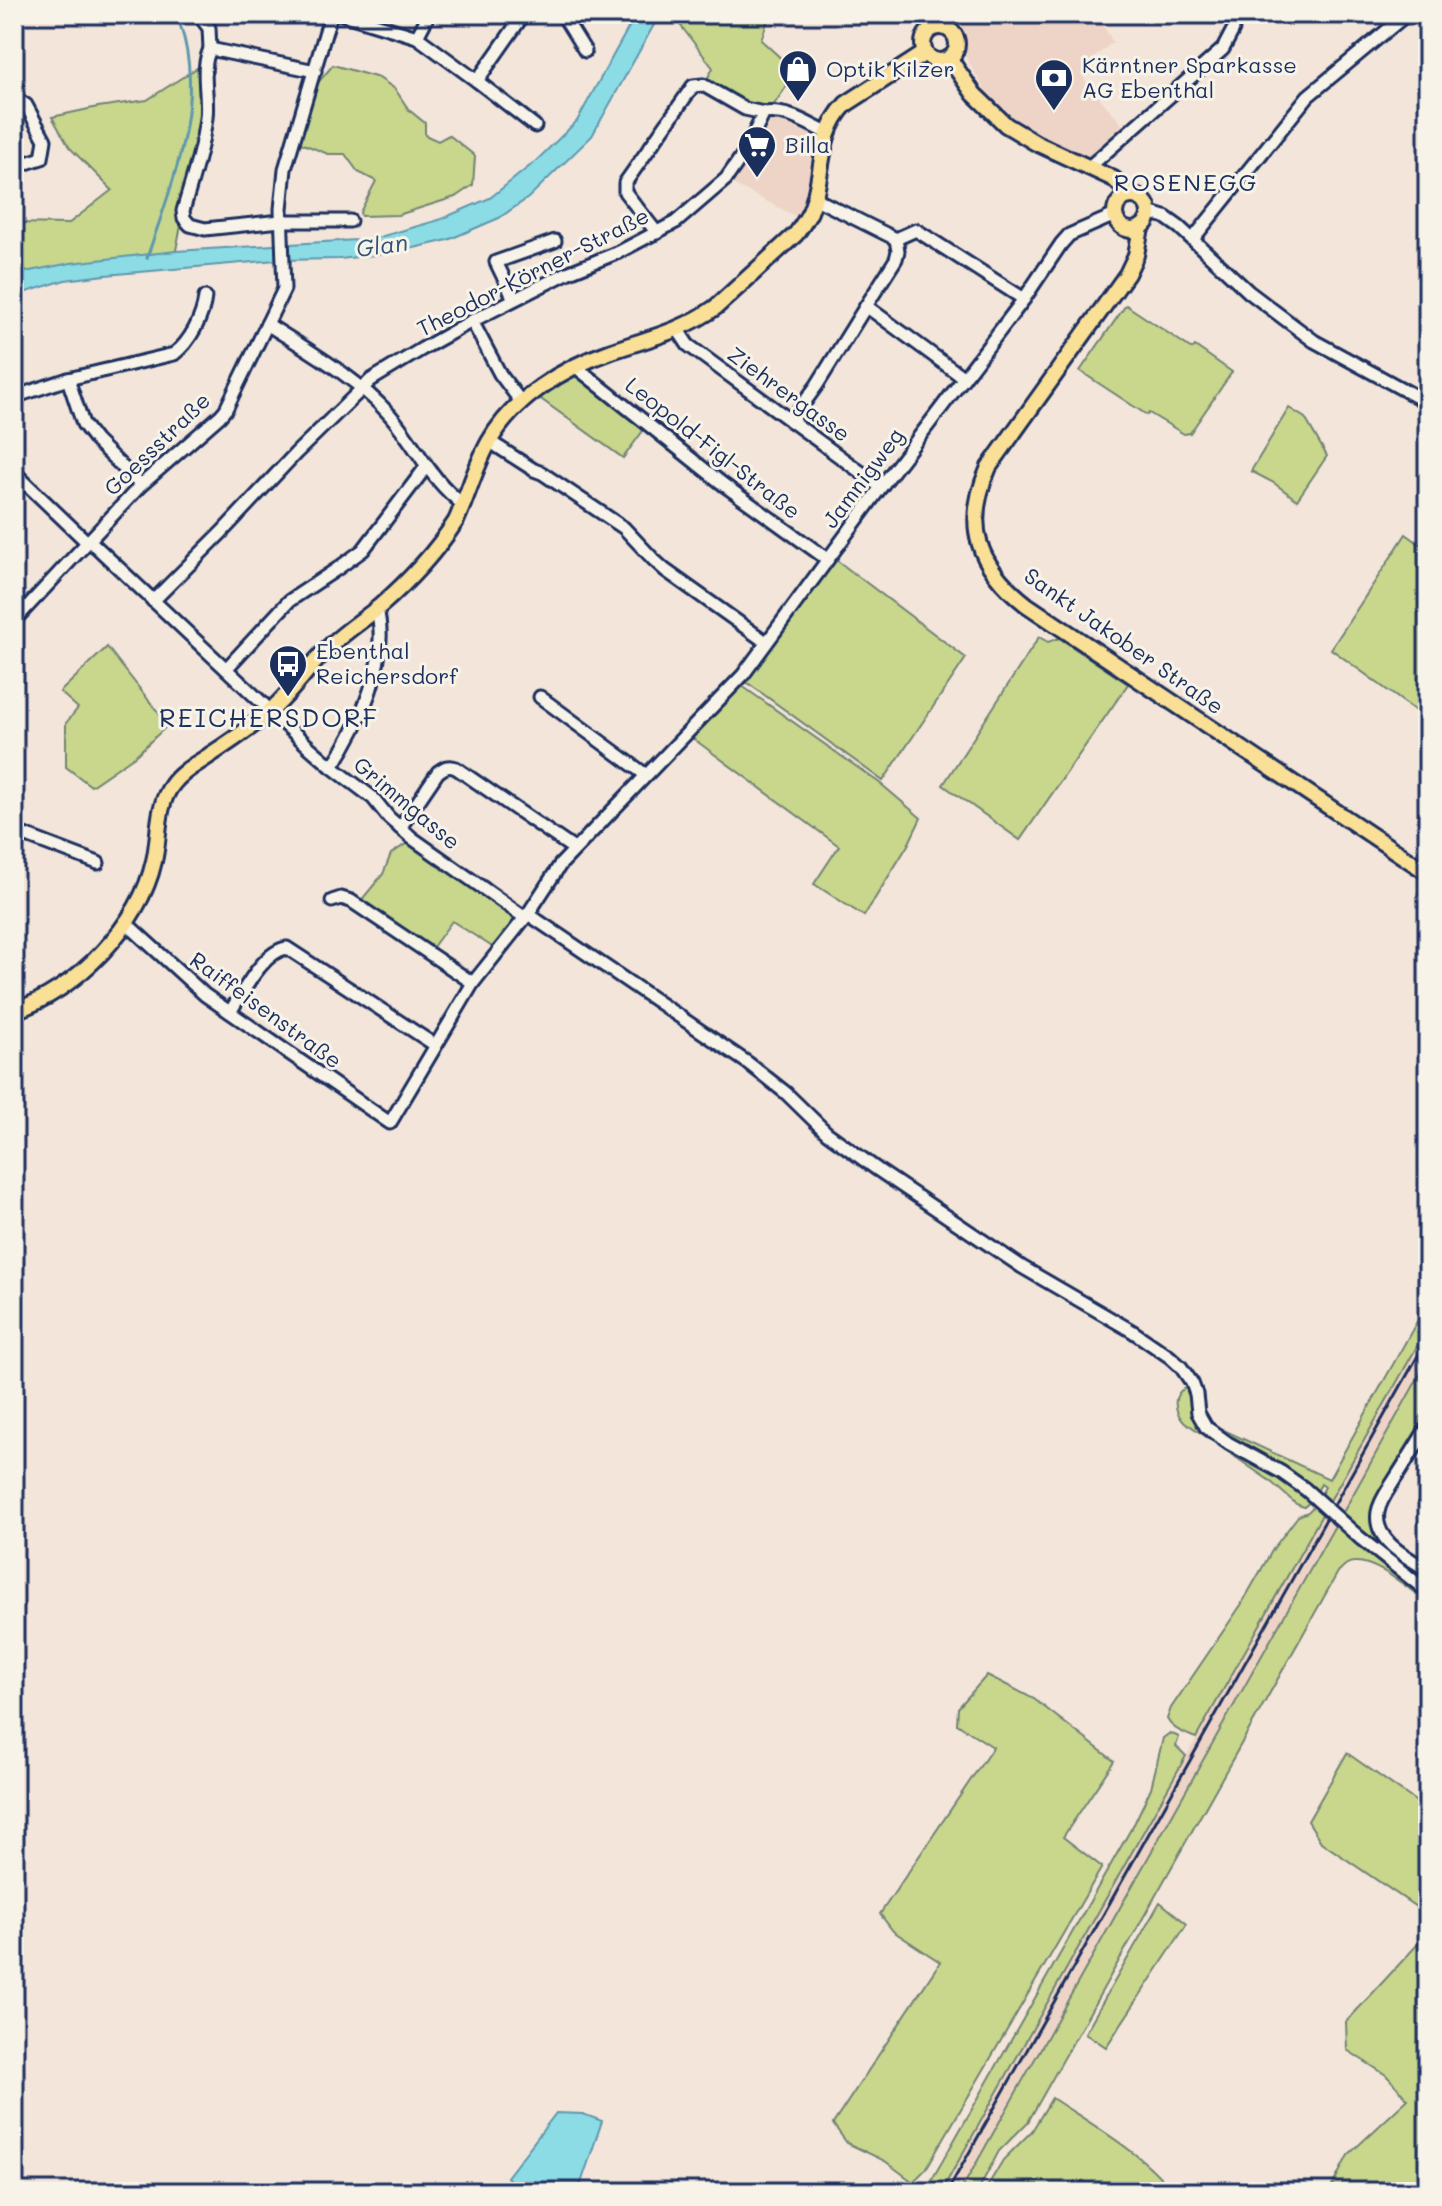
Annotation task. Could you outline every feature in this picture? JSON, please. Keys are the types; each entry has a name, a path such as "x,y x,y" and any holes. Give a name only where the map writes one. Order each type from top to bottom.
{"main road":[{"path":"940,20 957,41 956,49 949,58 936,60 925,53 923,46 924,38 940,20"},
{"path":"14,1011 40,1001 84,971 98,957 125,922 151,872 164,800 172,785 186,771 271,710 318,658 401,587 432,553 464,505 489,441 509,414 535,392 576,367 678,330 716,307 796,234 810,212 827,133 833,119 846,104 925,53"},
{"path":"949,58 974,94 1016,132 1114,179 1122,204 1117,222 1134,228"},
{"path":"1122,204 1143,200 1149,212"},
{"name":"Sankt Jakober Straße","path":"1149,212 1145,223 1134,228 1116,288 989,467 975,515 976,533 986,561 1010,592 1027,605 1428,873"}],"street":[{"path":"198,14 209,28 210,49 204,64 207,92 205,122 198,163 183,211 184,218 190,225 205,229 281,221 350,221"},
{"name":"Goessstraße","path":"14,621 141,485 223,413 282,294 281,221 287,159 331,14"},
{"path":"342,14 417,37 535,126"},
{"path":"417,37 429,14"},
{"path":"477,81 524,14"},
{"path":"562,14 585,51"},
{"path":"1193,239 1308,96 1407,14"},
{"path":"1088,168 1223,49 1233,30"},
{"path":"210,49 315,71"},
{"path":"657,233 625,192 625,183 693,86 703,85 745,109 785,114 827,133"},
{"path":"14,97 26,105 45,140 42,158 14,167"},
{"name":"Theodor-Körner-Straße","path":"153,601 371,380 514,299 619,252 676,222 726,179 746,150 764,113"},
{"path":"814,198 896,239"},
{"name":"Jamnigweg","path":"390,1123 473,983 526,916 560,865 735,684 1024,299 1061,244 1069,235 1122,204"},
{"path":"1149,212 1165,217 1193,239 1236,281 1284,320 1346,359 1428,403"},
{"path":"896,239 916,230 1024,299"},
{"path":"791,421 896,259 896,239"},
{"path":"514,299 496,262 555,241"},
{"path":"14,397 68,379 174,354 191,334 202,313 205,297"},
{"path":"866,306 964,378"},
{"path":"472,321 500,374 521,402"},
{"path":"267,324 362,389 391,416 440,486 464,505"},
{"name":"Ziehrergasse","path":"678,330 688,345 881,487"},
{"name":"Leopold-Figl-Straße","path":"576,367 724,485 827,559"},
{"path":"68,379 83,424 141,485"},
{"path":"489,441 624,528 665,570 766,642"},
{"path":"226,669 289,601 363,550 426,467"},
{"name":"Grimmgasse","path":"14,472 332,767 373,798 400,828 526,916 748,1063 786,1093 827,1133 878,1170 1022,1267 1132,1331 1170,1357 1192,1383 1198,1413 1206,1427 1305,1489 1428,1592"},
{"path":"332,767 355,730 375,671 379,647 377,609"},
{"path":"540,697 646,775"},
{"path":"400,828 438,772 450,766 574,849"},
{"path":"14,831 98,863"},
{"path":"332,901 341,898 351,901 473,983"},
{"name":"Raiffeisenstraße","path":"125,922 196,988 390,1123"},
{"path":"230,1012 261,966 279,949 287,948 435,1045"},
{"path":"1428,1426 1384,1497 1377,1517 1388,1542 1428,1570"}],"shaded area":[{"path":"956,14 1096,14 1113,42 1085,65 1084,79 1125,128 1089,157 1035,132 1007,114 989,97 965,56"},
{"path":"768,115 789,120 817,135 807,202 799,218 733,184 733,178"},
{"path":"1428,1327 1428,1360 960,2192 941,2192"}],"green space":[{"path":"682,14 770,14 761,40 786,63 788,84 773,106 748,104 707,79 713,68 678,22"},
{"path":"333,65 379,78 395,89 409,110 425,123 425,135 438,141 449,135 475,156 473,185 455,197 398,215 361,216 360,212 376,181 358,172 345,154 328,154 298,142 316,85"},
{"path":"200,66 203,117 175,255 14,280 14,223 68,224 112,190 69,147 52,117 147,100"},
{"path":"1126,305 1232,372 1190,433 1184,434 1149,413 1147,415 1080,371"},
{"path":"577,373 645,428 623,458 538,397"},
{"path":"1289,408 1305,418 1327,456 1297,500 1251,471"},
{"path":"1406,534 1428,550 1428,720 1331,649"},
{"path":"835,559 966,658 883,781 745,681"},
{"path":"1039,637 1048,642 1059,638 1128,684 1020,840 943,785"},
{"path":"107,647 168,725 136,755 91,786 66,767 66,723 78,708 60,692"},
{"path":"742,686 881,784 921,818 864,916 814,884 839,846 691,737"},
{"path":"409,842 513,915 516,923 494,948 452,921 430,951 359,903 383,874 391,854"},
{"path":"1428,1288 1428,1327 1196,1738 1180,1731 1167,1719 1171,1708 1241,1605 1273,1549 1298,1516 1315,1505 1325,1487 1321,1484 1316,1493 1212,1430 1174,1354 1194,1374 1206,1415 1215,1426 1329,1479 1419,1318"},
{"path":"1428,1360 1428,1421 1375,1523 1428,1574 1428,1589 1341,1516"},
{"path":"1185,1388 1192,1393 1195,1412 1312,1500 1304,1507 1296,1504 1270,1481 1182,1420 1176,1402 1178,1394"},
{"path":"1337,1522 1428,1595 1428,1600 1371,1565 1352,1562 1338,1572 1028,2122 999,2151 977,2192 960,2192"},
{"path":"987,1675 1034,1699 1114,1761 1063,1837 1102,1867 926,2169 913,2182 885,2161 847,2143 833,2124 940,1962 893,1931 880,1914 993,1747 957,1724 958,1708"},
{"path":"1170,1733 1179,1737 1176,1746 1186,1756 941,2192 922,2192 930,2183 1135,1822 1151,1788 1163,1738"},
{"path":"1347,1753 1428,1810 1428,1915 1321,1842 1308,1821"},
{"path":"1160,1902 1187,1924 1106,2047 1085,2033"},
{"path":"1428,1933 1428,2192 1329,2192 1348,2155 1408,2099 1386,2075 1347,2050 1346,2022"},
{"path":"1052,2098 1133,2153 1172,2192 984,2192 1003,2160 1032,2131"}],"water":[{"name":"Glan","path":"636,14 660,14 592,136 528,198 499,218 448,240 392,253 105,275 65,280 14,296 14,274 71,263 176,251 373,239 439,220 490,198 536,161 577,121"},
{"path":"556,2113 583,2114 602,2121 578,2192 524,2192 507,2177"}],"waterway":[{"path":"147,258 177,168 189,106 186,45 176,14"}],"railway":[{"path":"947,2192 1428,1338"}],"place":[{"name":"Optik Kilzer","path":"798,103"},
{"name":"Kärntner Sparkasse AG Ebenthal","path":"1054,112"},
{"name":"Billa","path":"757,179"},
{"name":"Ebenthal Reichersdorf","path":"288,698"}],"district":[{"name":"ROSENEGG","path":"1186,183"},
{"name":"REICHERSDORF","path":"269,718"}]}
